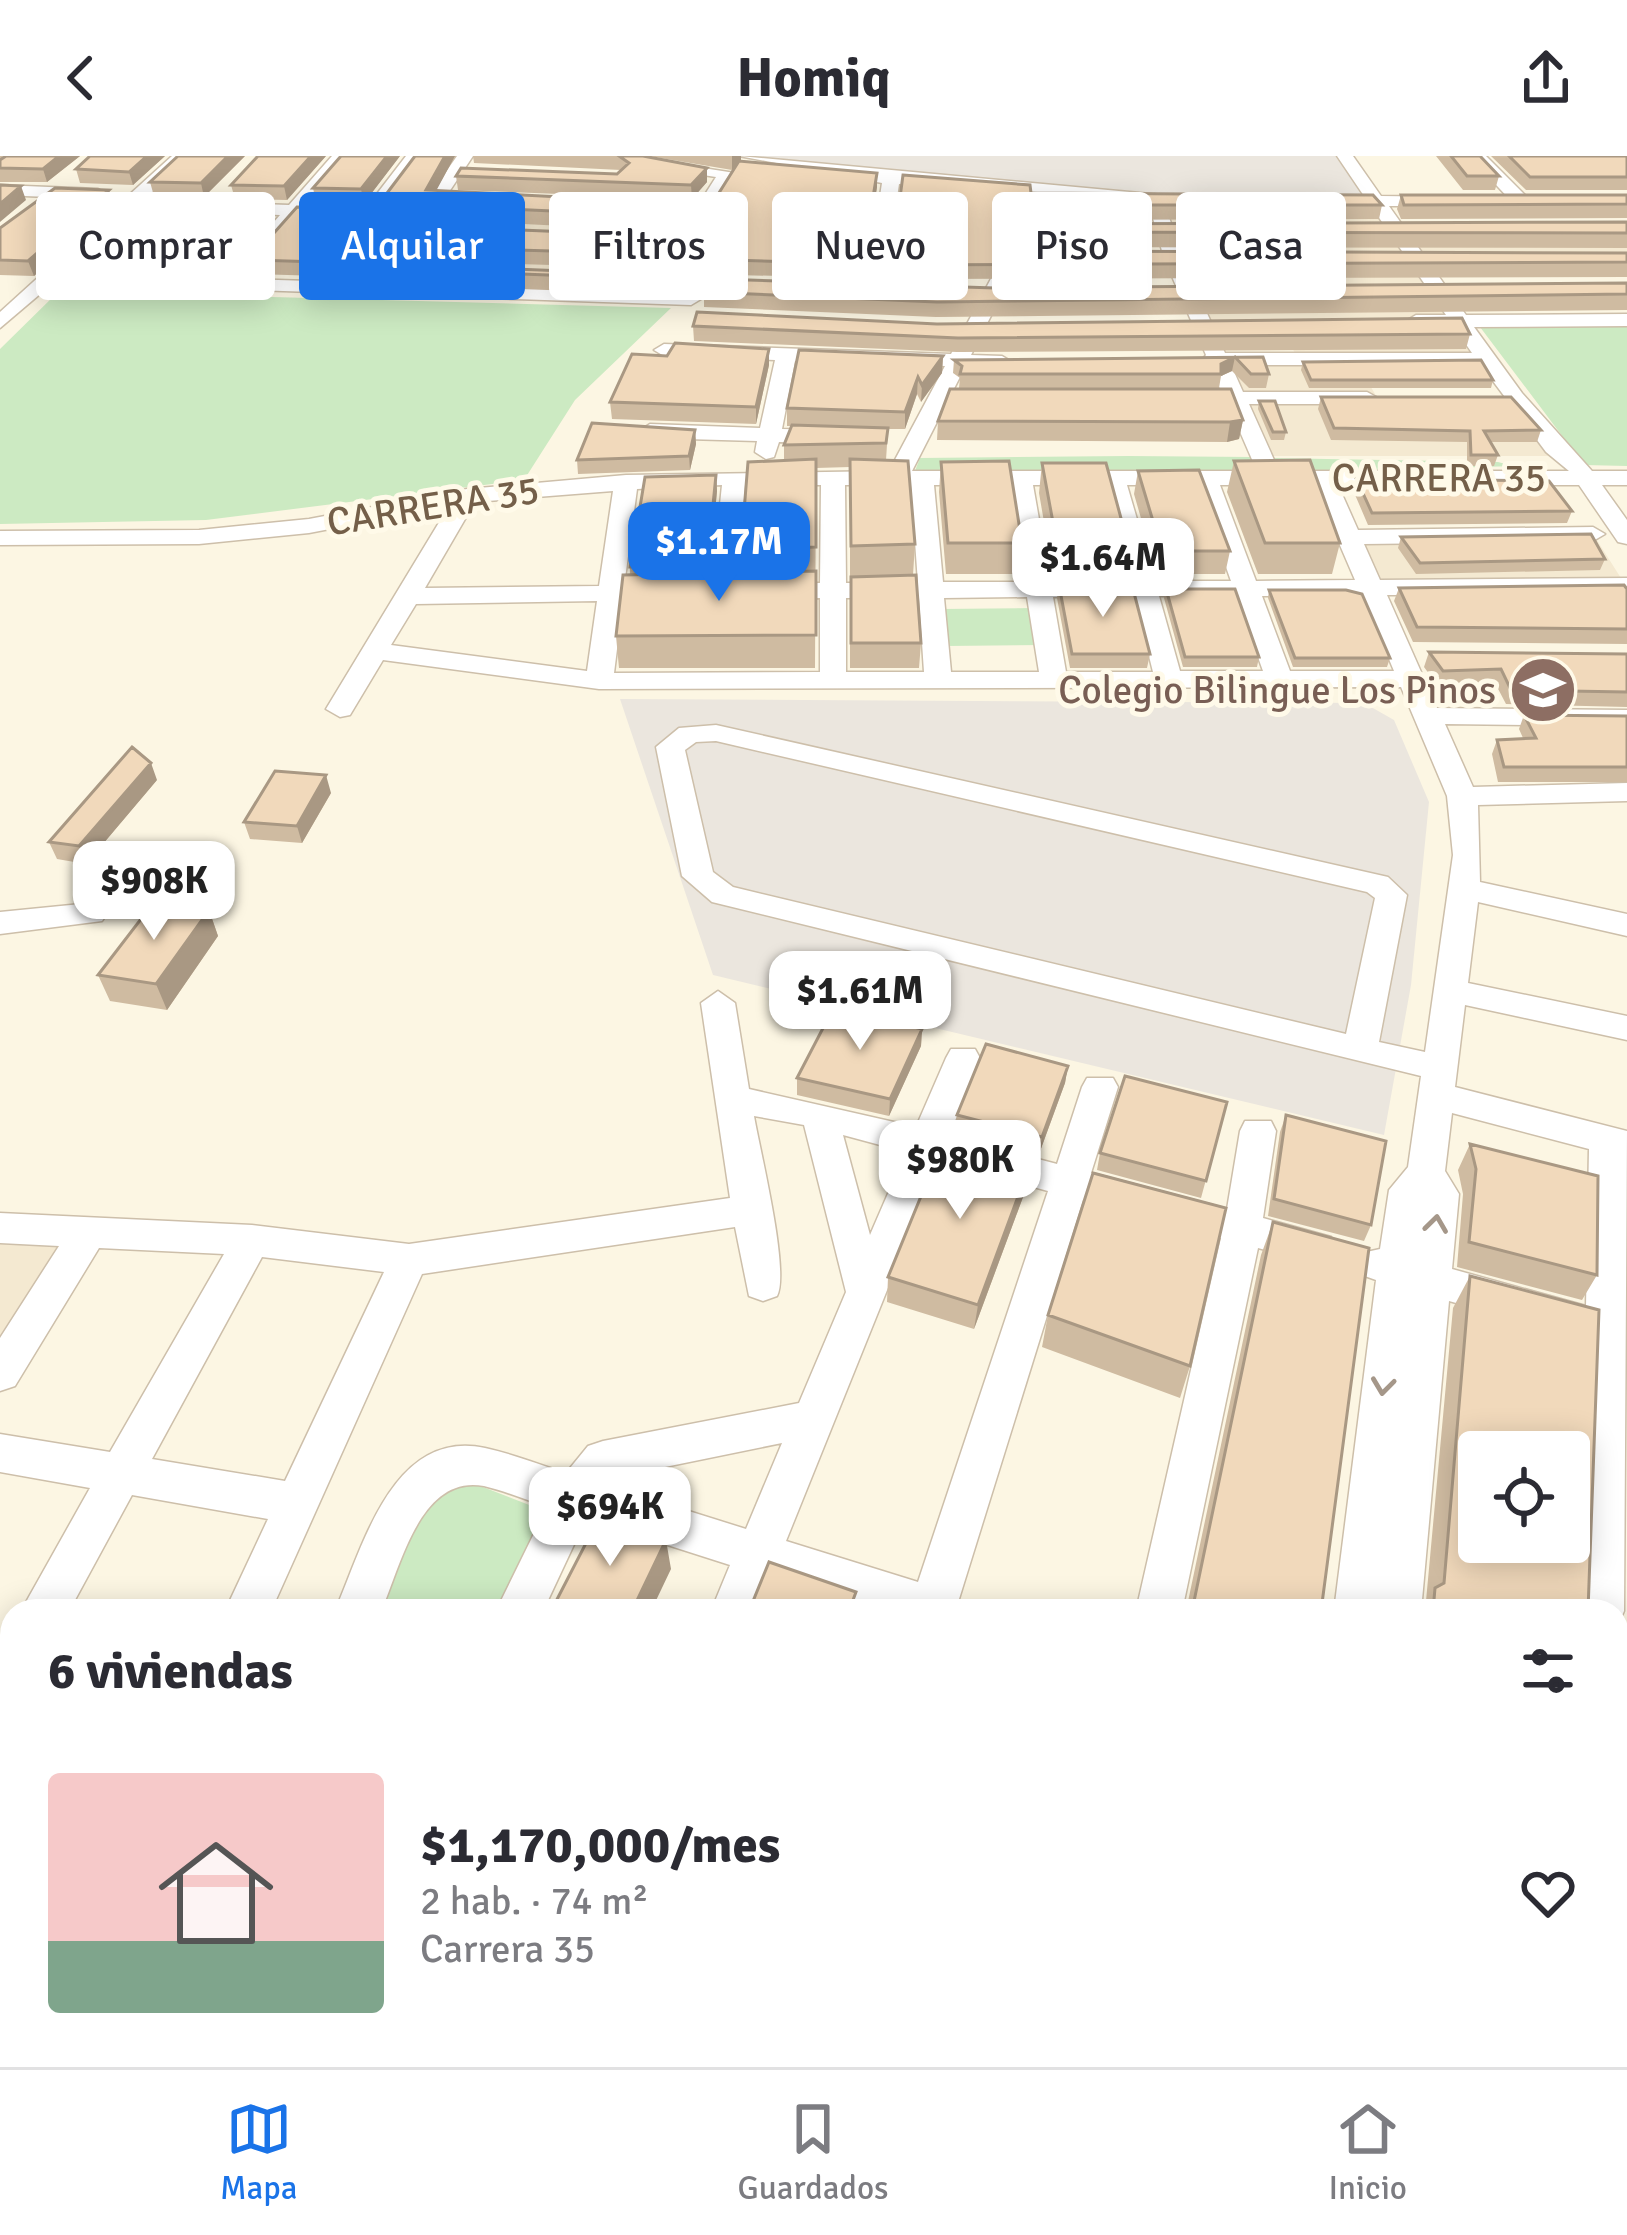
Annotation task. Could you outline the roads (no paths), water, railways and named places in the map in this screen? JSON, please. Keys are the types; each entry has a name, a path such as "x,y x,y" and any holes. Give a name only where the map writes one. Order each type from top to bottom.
{"street":[{"path":"144,192 182,156"},
{"path":"275,232 341,156"},
{"path":"388,192 414,156"},
{"path":"444,192 465,156"},
{"path":"584,156 727,173 714,192"},
{"path":"747,156 891,179 1048,186 1166,200 1167,230 1176,245"},
{"path":"1345,156 1486,358 1503,398 1627,537"},
{"path":"1477,156 1520,200"},
{"path":"736,192 757,157"},
{"path":"51,192 81,168"},
{"path":"454,172 476,173"},
{"path":"588,177 722,182"},
{"path":"891,179 891,192"},
{"path":"1045,192 1048,186"},
{"path":"0,190 36,192"},
{"path":"1346,200 1472,200"},
{"path":"1496,200 1541,200"},
{"path":"275,211 299,210"},
{"path":"1373,230 1419,229"},
{"path":"1152,230 1176,230"},
{"path":"1394,258 1439,258"},
{"path":"0,283 36,281"},
{"path":"1414,289 1461,289"},
{"path":"0,322 36,292"},
{"path":"901,455 950,398 967,326 992,297"},
{"path":"481,300 710,318"},
{"path":"683,317 687,300"},
{"path":"683,317 701,300"},
{"path":"1192,300 1210,360 1240,398 1267,467"},
{"path":"683,317 786,356 886,352 957,363 1023,362"},
{"path":"1392,322 1627,320"},
{"path":"967,326 1000,325"},
{"path":"724,592 745,478 773,434 786,356"},
{"path":"1210,360 1486,358"},
{"path":"1170,398 1400,398"},
{"path":"626,431 773,434 901,455 1267,467 1564,464 1627,478"},
{"path":"901,455 934,587 938,681"},
{"name":"CARRERA 35","path":"0,538 199,537 309,526 467,496 626,482 833,478 901,455 1020,478 1206,478 1267,467 1323,478 1564,464"},
{"path":"1564,464 1593,534 1627,586"},
{"path":"833,478 833,682"},
{"path":"1020,478 1054,681"},
{"path":"1114,478 1169,680"},
{"path":"1206,478 1280,680"},
{"path":"1323,478 1367,586 1412,662 1462,796 1468,855 1460,888 1426,1173 1440,1194 1413,1274 1359,1599"},
{"path":"599,681 626,482"},
{"path":"340,709 467,496"},
{"path":"1347,537 1593,534"},
{"path":"407,596 1039,586 1627,586"},
{"path":"374,652 599,681 1280,680 1412,662"},
{"path":"1430,716 1627,718"},
{"path":"1360,1050 1391,895 1377,884 716,733 689,734 670,747 698,876 723,895 1360,1050 1438,1082 1618,1143 1618,1331 1602,1599"},
{"path":"1462,796 1627,792"},
{"path":"1460,888 1627,925"},
{"path":"0,923 91,914"},
{"path":"1448,990 1627,1028"},
{"path":"718,1004 755,1209 763,1286"},
{"path":"739,1599 964,1058"},
{"path":"938,1599 1066,1180 1100,1087"},
{"path":"734,1099 931,1144 1618,1331"},
{"path":"819,1115 867,1294"},
{"path":"1162,1599 1243,1227 1258,1131"},
{"path":"0,1228 252,1240 410,1260 755,1209"},
{"path":"0,1373 92,1229"},
{"path":"51,1599 252,1240"},
{"path":"254,1599 410,1260"},
{"path":"1399,1599 1413,1274"},
{"path":"525,1599 575,1496 603,1460 815,1418"},
{"path":"0,1453 300,1504"},
{"path":"363,1599 409,1496 440,1469 482,1466 899,1599"}],"place":[{"name":"Colegio Bilingue Los Pinos","path":"1543,690"}]}
